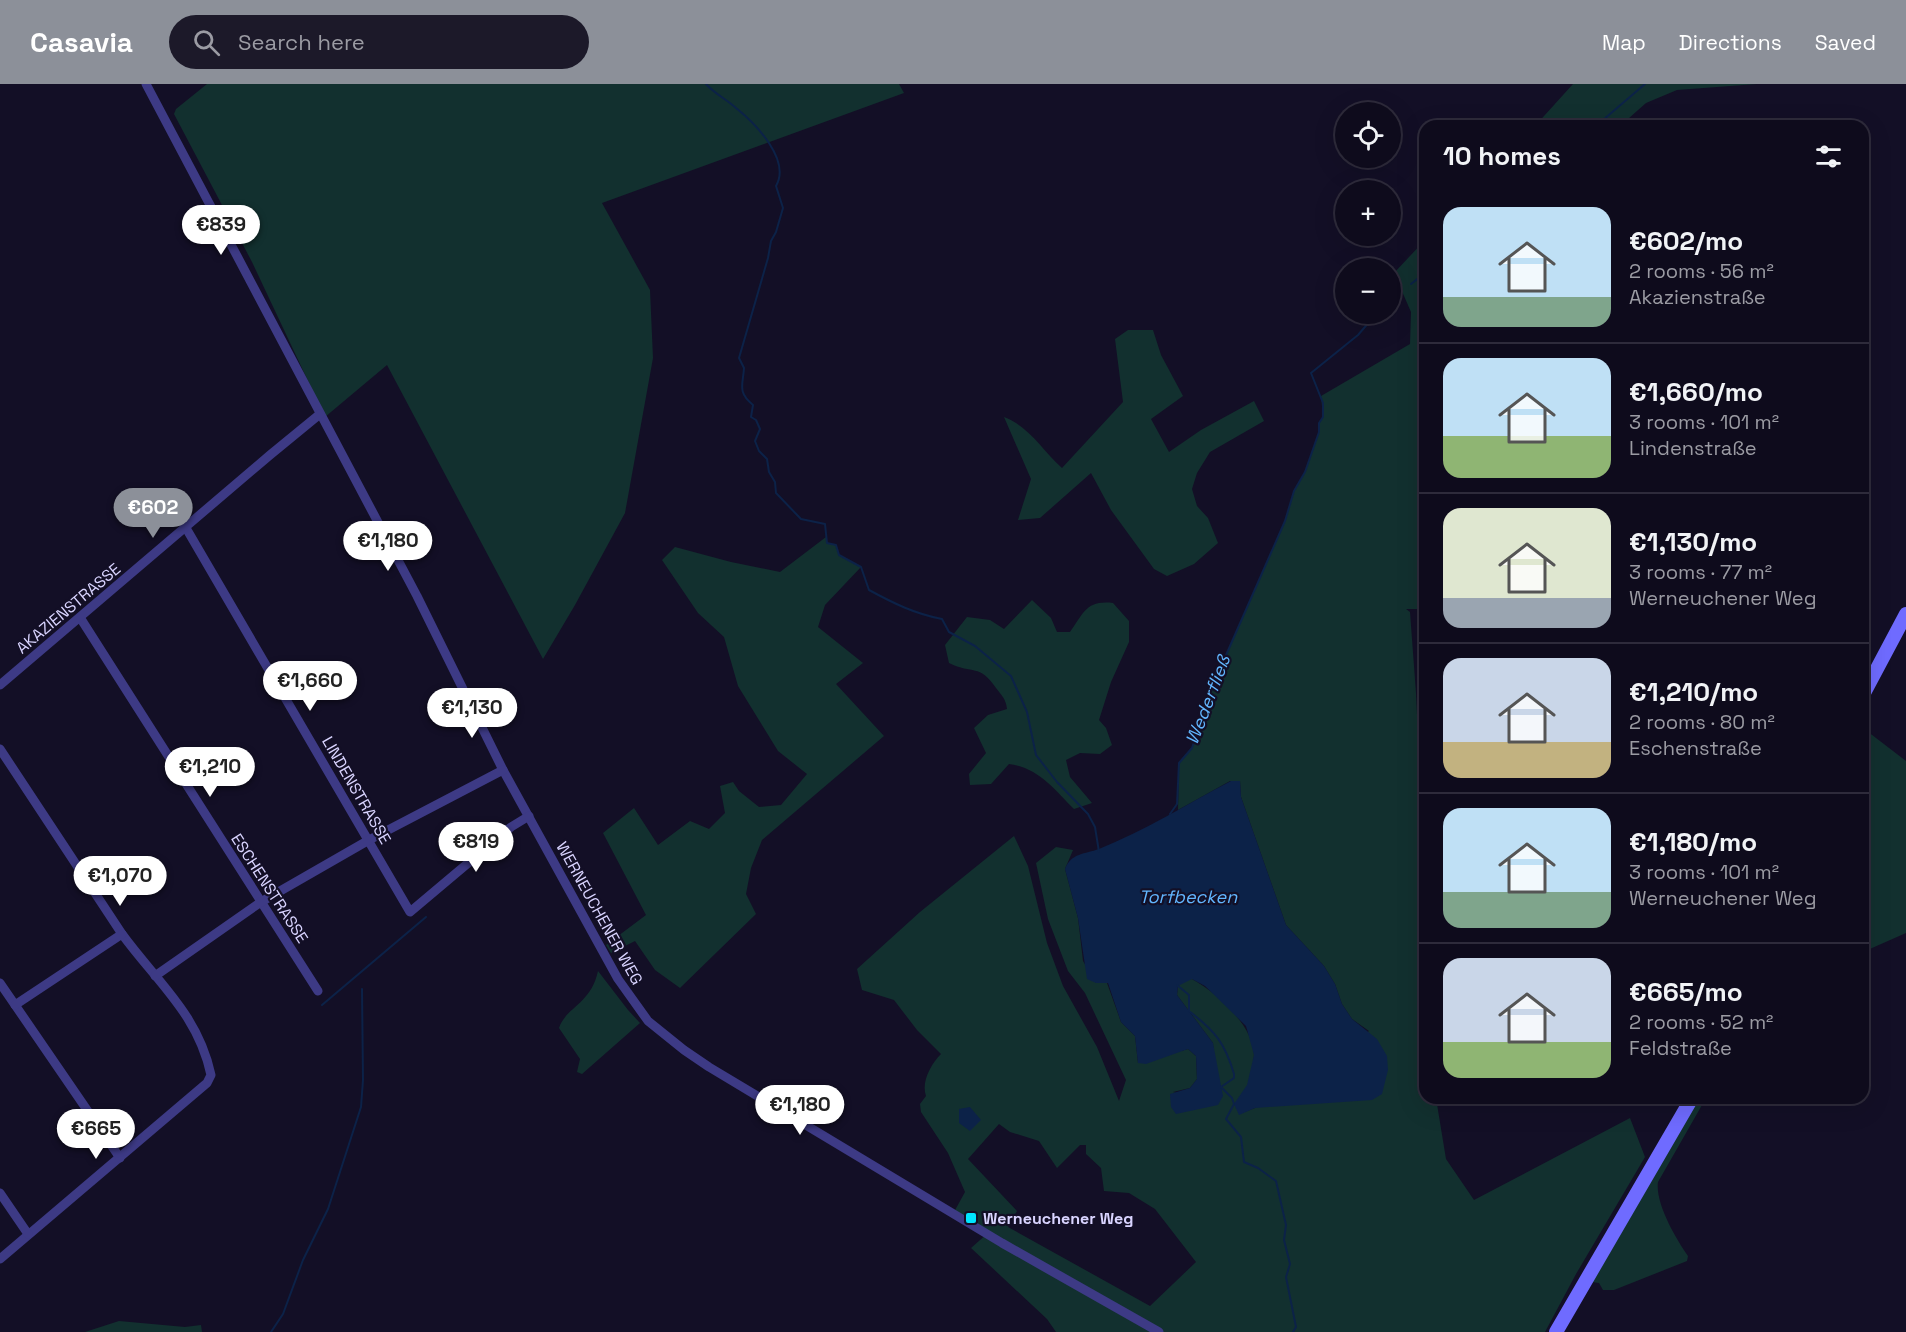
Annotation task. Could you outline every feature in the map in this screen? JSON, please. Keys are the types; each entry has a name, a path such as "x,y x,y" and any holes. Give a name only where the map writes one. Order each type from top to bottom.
{"street":[{"name":"WERNEUCHENER WEG","path":"146,84 417,596 503,770 618,979 633,1002 655,1027 724,1077 985,1233 1159,1332"},
{"name":"AKAZIENSTRASSE","path":"0,685 81,618 286,440 320,414"},
{"name":"LINDENSTRASSE","path":"186,528 410,912 503,834 529,816"},
{"path":"1869,684 1906,614"},
{"name":"ESCHENSTRASSE","path":"81,618 318,991"},
{"path":"0,749 122,934 194,1025 211,1075 207,1083 0,1259"},
{"path":"155,976 261,902 369,840 503,770"},
{"path":"15,1005 122,934"},
{"path":"2,989 120,1158"},
{"path":"1556,1332 1688,1104"},
{"path":"0,1193 28,1234"}],"green space":[{"path":"207,84 899,84 904,93 602,203 650,290 653,358 625,513 543,659 387,365 325,417 252,262 174,114 176,109"},
{"path":"1573,84 1757,84 1677,90 1646,103 1627,120 1540,120"},
{"path":"1419,246 1419,609 1406,609 1410,612 1419,757 1419,1104 1437,1104 1446,1159 1474,1200 1630,1118 1645,1157 1576,1274 1545,1332 1056,1332 1047,1319 971,1248 988,1233 954,1212 965,1192 948,1153 921,1112 920,1104 926,1096 925,1085 928,1074 941,1054 917,1030 894,1000 862,990 857,969 920,912 1014,836 1028,866 1047,943 1063,986 1097,1047 1119,1101 1126,1080 1085,993 1068,971 1048,919 1036,863 1056,847 1073,850 1065,869 1078,918 1083,961 1096,983 1107,983 1121,1022 1135,1036 1138,1063 1188,1049 1196,1056 1197,1079 1190,1088 1173,1092 1217,1105 1213,1043 1177,995 1178,986 1185,980 1192,979 1212,992 1232,1011 1248,1033 1254,1055 1239,1114 1255,1108 1369,1031 1352,1019 1342,1004 1335,984 1324,966 1286,925 1241,797 1240,781 1230,781 1178,810 1179,763 1192,747 1212,687 1285,521 1294,491 1305,472 1319,432 1319,423 1323,417 1321,396 1410,344 1411,312 1401,289 1401,266","holes":["999,1124 1010,1132 1039,1141 1057,1168 1080,1145 1086,1145 1086,1154 1101,1168 1104,1191 1129,1193 1155,1209 1196,1262 1150,1306 1008,1227 1017,1211 968,1159"]},
{"path":"1128,330 1153,330 1161,355 1183,396 1151,419 1169,452 1201,430 1254,401 1264,421 1210,452 1197,473 1192,489 1197,506 1208,518 1218,543 1194,564 1167,576 1154,569 1111,510 1091,473 1040,518 1018,520 1031,479 1004,417 1021,426 1062,468 1123,402 1115,339"},
{"path":"826,537 827,543 836,545 839,555 861,567 825,605 818,627 863,663 836,684 884,736 762,840 751,868 746,894 756,914 680,988 655,970 635,941 611,953 606,945 646,915 603,833 634,808 658,845 690,821 709,829 725,813 720,786 733,782 739,791 759,807 781,805 807,774 778,751 738,686 724,637 698,613 662,560 675,547 780,572"},
{"path":"1032,600 1051,618 1057,632 1070,632 1087,609 1097,604 1113,603 1129,621 1129,642 1111,682 1099,720 1106,728 1112,745 1100,754 1080,753 1066,760 1070,777 1092,803 1074,809 1045,780 1019,766 1009,764 991,784 970,785 969,774 986,753 974,728 988,715 1007,709 1005,700 985,675 949,663 945,645 967,617 990,620 1004,629"},
{"path":"1869,733 1906,761 1906,933 1869,949"},
{"path":"598,971 640,1023 582,1074 577,1072 580,1059 559,1028 567,1015 590,991"},
{"path":"1695,1104 1703,1104 1658,1182 1663,1210 1672,1231 1688,1256 1687,1261 1614,1290 1603,1290 1599,1283 1592,1282"},
{"path":"119,1321 185,1327 201,1325 202,1332 85,1332"}],"water":[{"name":"Torfbecken","path":"1231,781 1240,781 1241,797 1286,925 1324,966 1335,984 1342,1004 1352,1019 1377,1039 1387,1056 1388,1070 1382,1094 1372,1100 1255,1108 1239,1115 1234,1104 1247,1085 1254,1055 1246,1026 1205,986 1192,979 1178,986 1177,995 1213,1043 1223,1096 1218,1105 1176,1114 1171,1107 1170,1094 1190,1088 1197,1079 1196,1056 1188,1049 1146,1064 1138,1063 1135,1036 1121,1022 1108,983 1096,983 1087,979 1078,918 1065,869 1068,864 1075,857 1132,834"},
{"path":"970,1107 981,1120 970,1131 959,1123 959,1109"}],"waterway":[{"path":"706,84 753,123 769,143 779,165 776,186 783,208 771,241 739,358 744,368 743,392 753,405 751,417 756,420 760,429 755,441 759,451 767,459 769,472 775,482 776,493 801,519 825,524 827,543 836,545 839,555 861,567 869,590 904,607 942,619 949,632 975,646 1011,676 1027,712 1036,755 1057,782 1088,814 1095,827 1099,852"},
{"name":"Wederfließ","path":"1603,120 1645,84"},
{"name":"Wederfließ","path":"1411,284 1419,278"},
{"name":"Wederfließ","path":"1170,814 1177,804 1179,763 1192,748 1212,687 1285,521 1294,491 1305,472 1319,432 1319,423 1323,417 1323,403 1311,373 1358,335 1367,324"},
{"path":"322,1005 426,917"},
{"path":"1177,985 1189,995 1189,1011 1218,1038 1231,1063 1234,1078 1221,1087 1232,1098 1234,1104 1226,1119 1241,1137 1244,1162 1258,1168 1276,1181 1286,1225 1284,1240 1290,1264 1286,1277 1296,1327 1293,1332"},
{"path":"271,1332 283,1314 303,1260 328,1209 361,1107 362,989"}],"place":[{"name":"Werneuchener Weg","path":"971,1218"}]}
